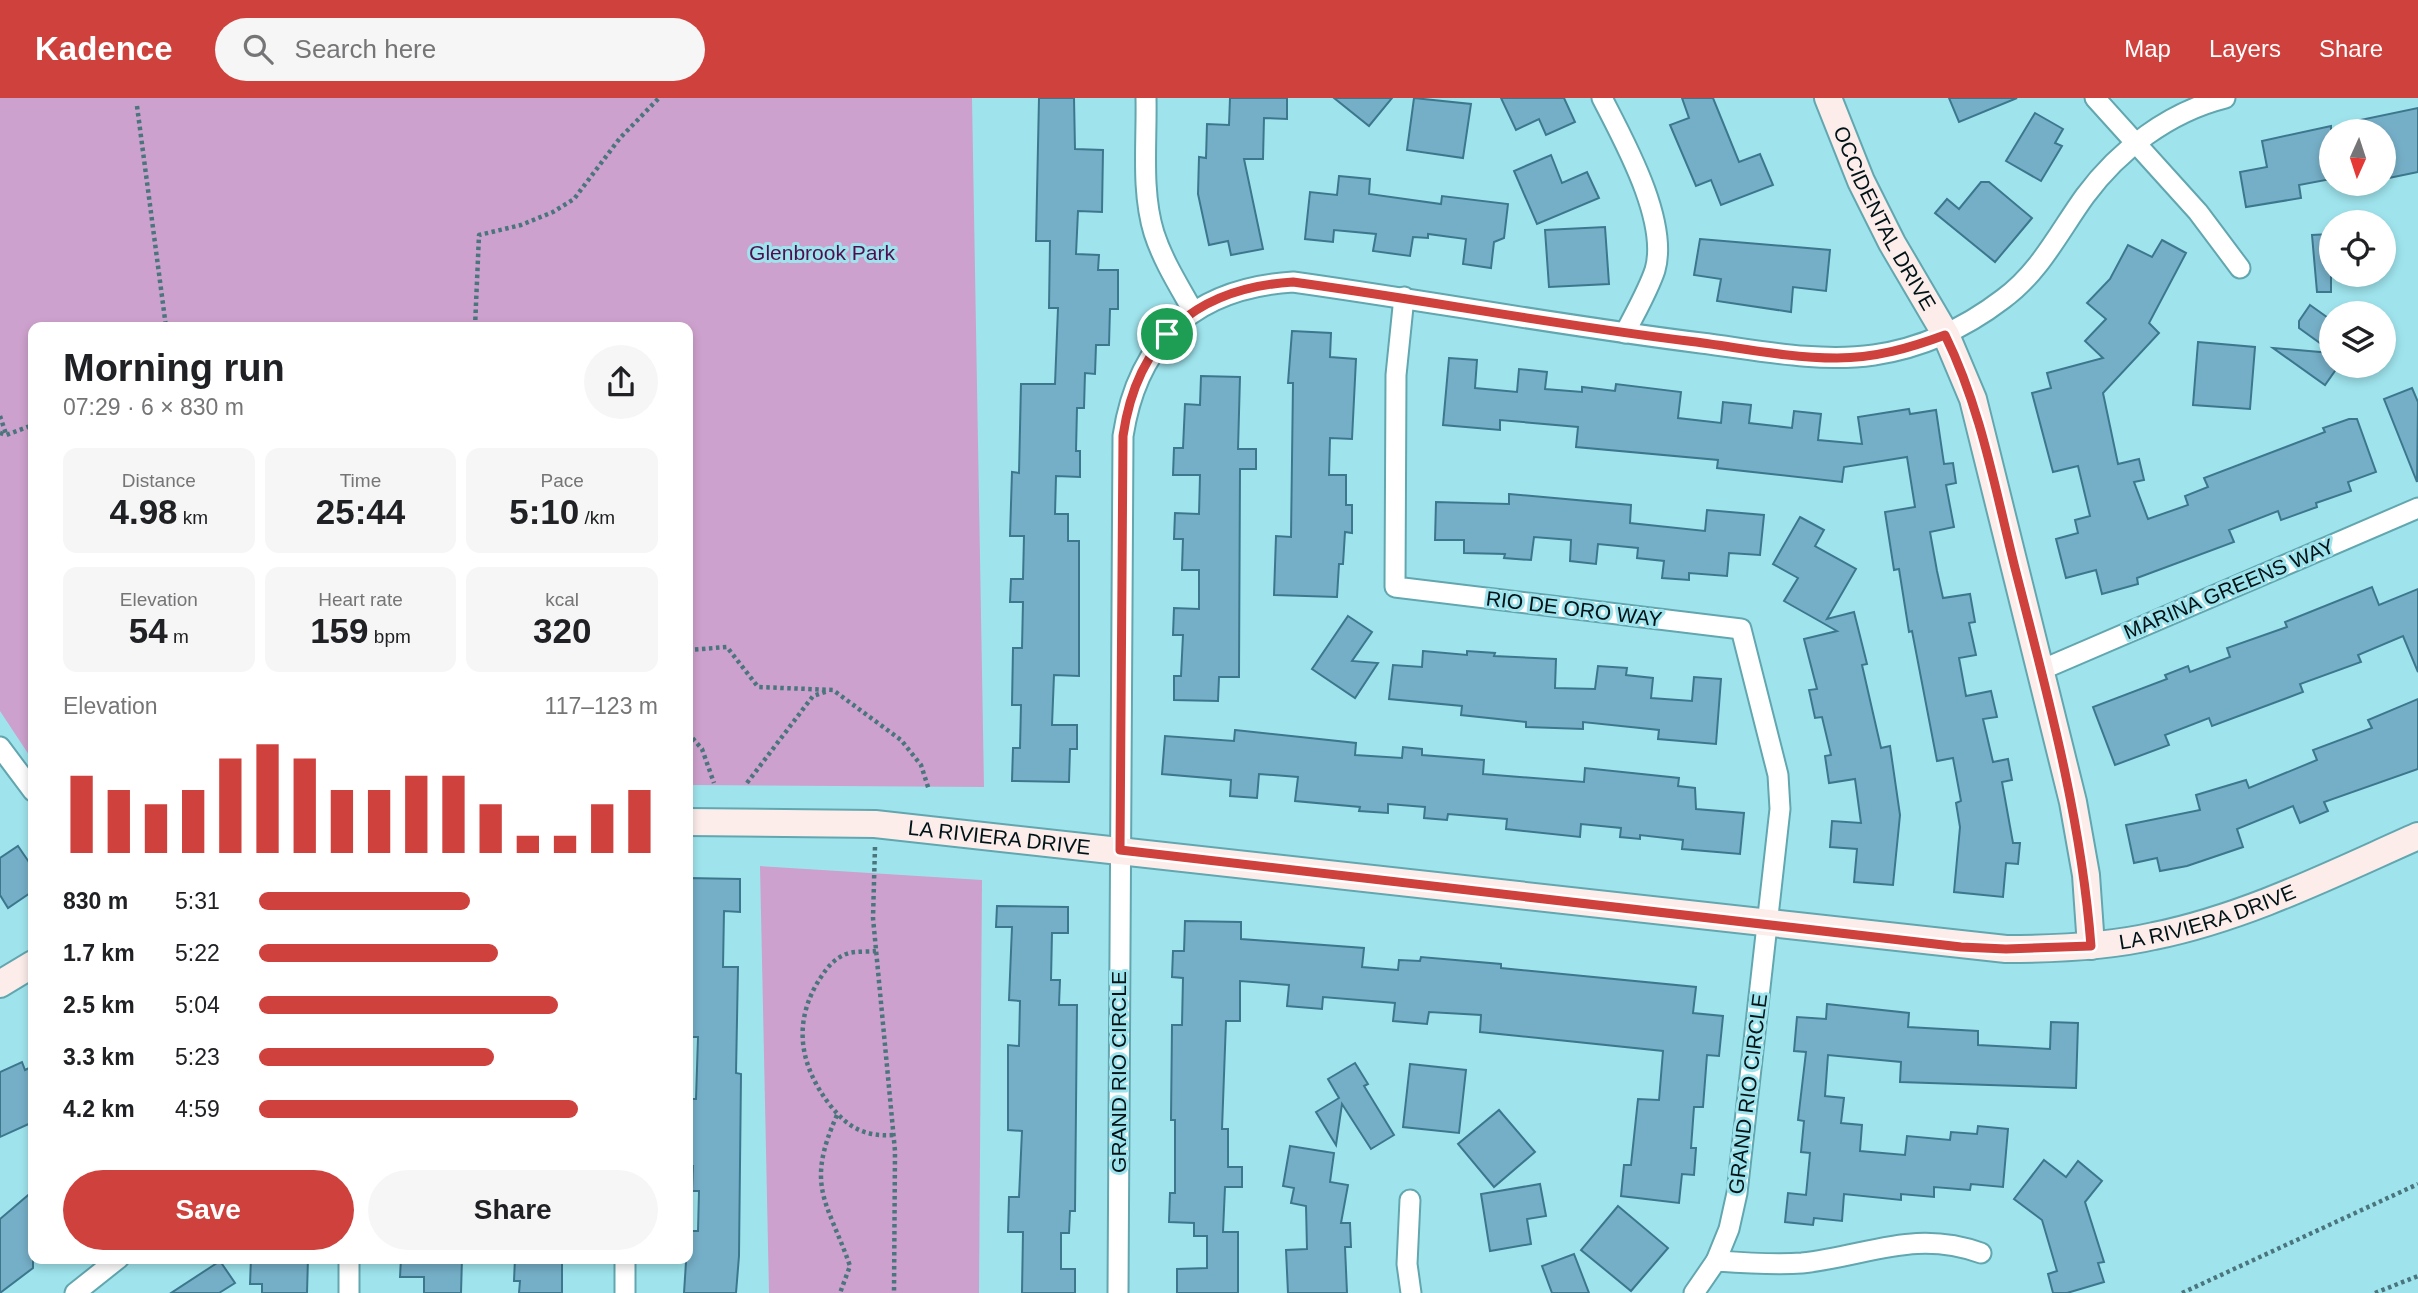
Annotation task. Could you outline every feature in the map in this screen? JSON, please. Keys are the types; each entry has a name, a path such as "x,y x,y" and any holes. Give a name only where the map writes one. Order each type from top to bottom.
{"street":[{"path":"1146,98 1148,197 1154,231 1166,264 1193,311"},
{"path":"1602,98 1641,176 1655,231 1655,268 1625,333"},
{"name":"OCCIDENTAL DRIVE","path":"1828,98 1861,181 1945,335 1973,400 2073,802 2086,875 2091,946"},
{"path":"2095,98 2198,212 2240,268"},
{"name":"GRAND RIO CIRCLE","path":"1118,1293 1123,436 1127,408 1138,376 1156,346 1193,311 1242,288 1293,282 1625,333 1837,358 1909,348 1945,335 1977,318 2034,271 2085,197 2136,143 2171,120 2225,98"},
{"name":"RIO DE ORO WAY","path":"1404,297 1396,375 1395,587 1741,629 1763,708 1780,792 1768,925"},
{"name":"MARINA GREENS WAY","path":"2041,670 2418,508"},
{"path":"0,747 28,784"},
{"name":"LA RIVIERA DRIVE","path":"693,822 875,824 1961,947 2017,949 2091,946 2152,937 2199,926 2263,904 2418,836"},
{"name":"GRAND RIO CIRCLE","path":"1694,1293 1716,1261 1730,1229 1737,1193 1768,925"},
{"path":"0,984 28,967"},
{"path":"1410,1200 1407,1264 1411,1293"},
{"path":"1716,1261 1765,1265 1804,1263 1894,1244 1930,1241 1982,1253"},
{"path":"75,1293 111,1264"},
{"path":"349,1264 349,1293"},
{"path":"625,1264 625,1293"}],"path":[{"path":"475,322 479,235 521,225 553,212 574,199 620,138 659,98"},
{"path":"137,106 165,322"},
{"path":"0,416 6,435"},
{"path":"0,433 6,435 28,427"},
{"path":"693,650 727,647 758,687 833,690 901,740 920,765 929,790"},
{"path":"747,783 813,696 833,690"},
{"path":"693,739 702,749 714,783"},
{"path":"875,824 873,919 894,1135 894,1293"},
{"path":"876,951 849,953 830,964 814,987 806,1010 802,1045 808,1070 843,1122 860,1132 877,1136 894,1135"},
{"path":"837,1114 829,1134 820,1178 821,1194 850,1266 841,1293"},
{"path":"2182,1293 2418,1184"},
{"path":"2375,1293 2418,1276"}],"green space":[{"name":"Glenbrook Park","path":"0,98 972,98 984,787 693,785 693,322 28,322 28,753 0,711"},
{"path":"760,866 982,880 979,1293 769,1293"}],"building":[{"path":"1039,98 1074,98 1075,149 1103,150 1102,212 1078,211 1076,254 1099,255 1098,270 1118,270 1118,309 1110,309 1109,345 1096,345 1095,374 1085,373 1084,408 1077,408 1076,451 1080,451 1080,477 1056,476 1055,514 1068,514 1068,541 1079,541 1079,676 1054,675 1052,725 1077,725 1077,749 1070,749 1069,782 1012,781 1013,748 1020,748 1021,705 1012,705 1013,648 1022,648 1023,602 1010,602 1011,579 1023,579 1024,536 1010,536 1012,472 1019,473 1021,384 1055,384 1058,308 1049,308 1050,241 1036,241"},
{"path":"1230,98 1287,98 1287,119 1264,118 1263,159 1244,159 1263,249 1231,255 1228,241 1209,245 1198,194 1199,157 1206,158 1207,124 1229,125"},
{"path":"1334,98 1392,98 1369,126"},
{"path":"1414,98 1471,104 1463,158 1407,150"},
{"path":"1501,98 1564,98 1575,122 1546,135 1539,119 1516,130"},
{"path":"1682,98 1713,98 1739,162 1760,154 1773,185 1721,205 1711,180 1696,186 1670,125 1689,118"},
{"path":"1949,98 2017,98 1959,122"},
{"path":"2418,108 2418,172 2396,177 2396,119 2365,119"},
{"path":"2035,113 2063,129 2055,143 2062,146 2041,181 2006,161"},
{"path":"2319,129 2319,181 2299,185 2301,198 2246,207 2240,172 2267,167 2262,141"},
{"path":"1551,155 1562,183 1587,172 1599,198 1537,224 1514,171"},
{"path":"1339,176 1370,179 1369,194 1441,204 1442,196 1508,204 1504,238 1494,242 1491,268 1463,264 1466,239 1428,234 1428,238 1413,237 1410,256 1373,251 1376,234 1334,230 1333,242 1305,239 1310,192 1337,195"},
{"path":"1981,182 1989,182 2032,218 1995,262 1935,213 1947,199 1959,209"},
{"path":"1605,227 1609,284 1549,287 1545,230"},
{"path":"2312,235 2319,235 2319,287 2331,287 2331,292 2317,292"},
{"path":"1700,239 1830,250 1826,291 1793,287 1791,312 1717,301 1721,279 1694,275"},
{"path":"2162,240 2186,253 2149,323 2159,333 2103,393 2118,464 2139,459 2144,480 2134,482 2148,519 2188,505 2185,496 2208,487 2204,478 2325,432 2323,428 2349,419 2357,419 2376,472 2348,482 2351,491 2316,503 2317,507 2281,520 2278,511 2229,530 2234,542 2137,578 2138,584 2102,594 2096,570 2066,578 2056,539 2078,533 2075,520 2090,516 2078,466 2053,472 2032,393 2051,388 2047,373 2103,358 2085,341 2106,319 2087,303 2110,279 2128,245 2152,257"},
{"path":"2310,305 2319,311 2319,342 2299,328 2299,321"},
{"path":"1292,331 1331,333 1330,357 1356,359 1352,439 1330,438 1329,475 1346,475 1346,505 1352,505 1352,533 1345,532 1337,597 1274,595 1276,536 1291,537 1293,383 1288,383"},
{"path":"2198,342 2255,347 2250,409 2193,405"},
{"path":"2273,348 2319,352 2319,378 2330,378 2325,385"},
{"path":"1449,358 1477,360 1475,388 1517,392 1519,369 1547,372 1545,389 1582,392 1582,387 1615,391 1616,384 1681,392 1678,418 1721,423 1723,402 1751,405 1749,423 1792,428 1794,411 1821,414 1818,440 1862,444 1858,417 1909,409 1910,414 1936,410 1944,464 1953,463 1956,483 1946,485 1954,527 1930,532 1937,571 1943,598 1970,594 1975,622 1969,623 1976,655 1959,658 1966,696 1991,691 1997,717 1983,719 1993,762 2008,759 2012,780 2002,782 2013,843 2020,843 2018,864 2006,863 2003,897 1954,892 1960,827 1956,803 1961,801 1953,758 1937,761 1912,631 1909,632 1899,569 1894,570 1885,512 1915,507 1907,457 1844,467 1842,482 1717,468 1718,460 1576,447 1578,427 1500,420 1500,430 1443,425"},
{"path":"1201,376 1240,377 1238,449 1256,449 1256,469 1240,469 1239,677 1219,677 1218,701 1174,700 1174,676 1181,676 1183,635 1173,635 1174,608 1199,609 1199,570 1182,570 1183,539 1174,539 1175,513 1199,514 1200,475 1173,475 1174,448 1183,448 1185,404 1200,405"},
{"path":"2412,388 2418,402 2417,482 2384,399"},
{"path":"1509,494 1631,505 1630,523 1705,531 1707,510 1764,515 1760,555 1729,553 1727,576 1689,573 1689,580 1662,578 1664,561 1637,558 1638,548 1598,544 1596,564 1570,561 1571,540 1534,537 1531,560 1504,558 1505,554 1464,553 1464,540 1435,540 1436,502 1509,504"},
{"path":"1800,517 1824,530 1815,546 1856,569 1827,619 1854,612 1867,664 1862,665 1881,748 1890,746 1900,815 1893,885 1854,882 1857,849 1830,847 1832,821 1861,823 1855,779 1829,783 1825,756 1831,755 1822,717 1815,718 1809,690 1817,689 1804,639 1837,631 1784,601 1798,578 1773,564"},
{"path":"2372,587 2379,605 2418,589 2418,672 2403,636 2358,655 2361,662 2300,684 2303,692 2212,726 2209,718 2165,735 2169,745 2115,765 2093,707 2167,679 2165,675 2188,666 2190,672 2230,657 2227,648 2287,627 2285,622"},
{"path":"1348,616 1372,632 1352,661 1378,663 1355,698 1312,669"},
{"path":"1423,651 1467,655 1467,651 1495,653 1494,656 1556,659 1555,688 1595,689 1598,666 1627,668 1626,675 1653,678 1651,698 1692,701 1694,677 1721,679 1716,744 1658,739 1659,730 1583,722 1583,729 1526,727 1526,722 1461,715 1462,706 1389,699 1393,665 1422,667"},
{"path":"2418,699 2418,769 2324,802 2328,811 2300,823 2293,806 2237,829 2243,847 2187,866 2160,871 2157,858 2134,863 2126,825 2200,810 2196,795 2246,780 2249,788 2317,760 2313,750 2372,728 2368,720"},
{"path":"1235,730 1356,743 1355,755 1402,758 1403,747 1422,749 1422,755 1484,760 1483,774 1584,782 1585,768 1679,778 1678,786 1695,788 1696,809 1744,813 1740,854 1682,849 1683,840 1640,835 1640,839 1620,837 1621,828 1581,824 1580,837 1506,829 1507,819 1448,814 1447,820 1424,818 1425,807 1388,804 1388,813 1359,811 1360,807 1295,801 1298,777 1259,774 1257,798 1230,796 1231,780 1162,774 1165,736 1234,741"},
{"path":"18,846 28,861 28,894 8,908 0,895 0,858"},
{"path":"693,878 740,879 740,912 724,911 723,967 738,967 736,1073 741,1074 739,1256 736,1293 684,1293 686,1264 693,1264 693,1231 698,1231 699,1191 693,1191 693,1099 696,1099 698,1037 693,1037"},
{"path":"997,906 1068,907 1068,933 1052,933 1051,980 1060,980 1059,1005 1077,1005 1075,1211 1070,1211 1069,1233 1061,1233 1061,1269 1075,1269 1075,1293 1022,1293 1023,1232 1008,1232 1009,1197 1019,1197 1022,1131 1008,1130 1008,1045 1019,1046 1020,1001 1009,1000 1012,927 996,927"},
{"path":"1185,921 1241,922 1241,939 1364,948 1362,967 1398,970 1399,960 1420,961 1421,957 1501,964 1501,968 1696,987 1693,1013 1723,1016 1719,1056 1707,1055 1703,1107 1694,1107 1691,1148 1696,1148 1694,1175 1682,1174 1679,1203 1621,1196 1624,1165 1631,1165 1638,1099 1659,1100 1663,1051 1480,1032 1481,1015 1429,1012 1427,1024 1393,1021 1395,1003 1323,997 1322,1009 1287,1006 1289,985 1240,981 1240,1021 1226,1021 1222,1129 1228,1129 1228,1167 1242,1167 1242,1187 1225,1187 1223,1232 1238,1232 1238,1293 1177,1293 1177,1269 1207,1268 1207,1236 1194,1236 1194,1223 1169,1222 1170,1193 1175,1193 1175,1120 1171,1120 1172,1025 1182,1025 1183,978 1172,977 1173,951 1184,951"},
{"path":"1827,1004 1909,1013 1908,1027 1978,1031 1978,1045 2050,1049 2051,1022 2078,1023 2076,1088 1900,1082 1901,1062 1828,1055 1825,1096 1844,1098 1841,1123 1862,1125 1860,1151 1905,1155 1907,1136 1950,1140 1951,1132 1977,1134 1978,1126 2008,1129 2003,1187 1971,1184 1970,1190 1934,1187 1934,1197 1901,1194 1901,1200 1844,1194 1842,1221 1814,1218 1813,1225 1785,1222 1788,1193 1806,1195 1810,1153 1801,1152 1804,1121 1798,1120 1806,1052 1794,1051 1797,1017 1826,1019"},
{"path":"22,1062 25,1070 28,1068 28,1124 0,1137 0,1072"},
{"path":"1355,1063 1368,1084 1364,1086 1394,1135 1371,1149 1342,1104 1336,1145 1316,1112 1339,1098 1328,1079"},
{"path":"1410,1064 1466,1070 1459,1133 1403,1127"},
{"path":"1499,1110 1535,1152 1494,1187 1458,1144"},
{"path":"1290,1146 1334,1153 1330,1182 1348,1185 1341,1223 1350,1223 1351,1247 1345,1247 1347,1293 1288,1293 1286,1250 1307,1249 1306,1206 1291,1203 1294,1188 1283,1186"},
{"path":"2044,1160 2066,1177 2078,1161 2102,1181 2085,1202 2104,1262 2098,1263 2104,1282 2067,1293 2053,1293 2048,1274 2057,1271 2042,1220 2014,1199"},
{"path":"1540,1184 1546,1216 1527,1219 1531,1244 1490,1251 1481,1194"},
{"path":"28,1195 28,1264 33,1264 33,1268 0,1293 0,1219"},
{"path":"1618,1206 1668,1248 1631,1291 1581,1250"},
{"path":"1574,1254 1589,1293 1552,1293 1542,1266"},
{"path":"215,1264 222,1264 235,1283 219,1293 171,1293"},
{"path":"251,1264 308,1264 307,1293 262,1293 262,1284 250,1284"},
{"path":"401,1264 462,1264 461,1293 424,1293 424,1277 400,1277"},
{"path":"515,1264 562,1264 562,1293 519,1293 520,1281 514,1281"}],"route":[{"path":"1293,282 1625,333 1800,355 1837,358 1874,355 1909,348 1945,335 1973,400 2073,802 2086,875 2091,946 2051,949 1961,947 1120,850 1123,436 1127,408 1138,376 1156,346 1167,334 1193,311 1210,301 1259,284 1293,282"}]}
